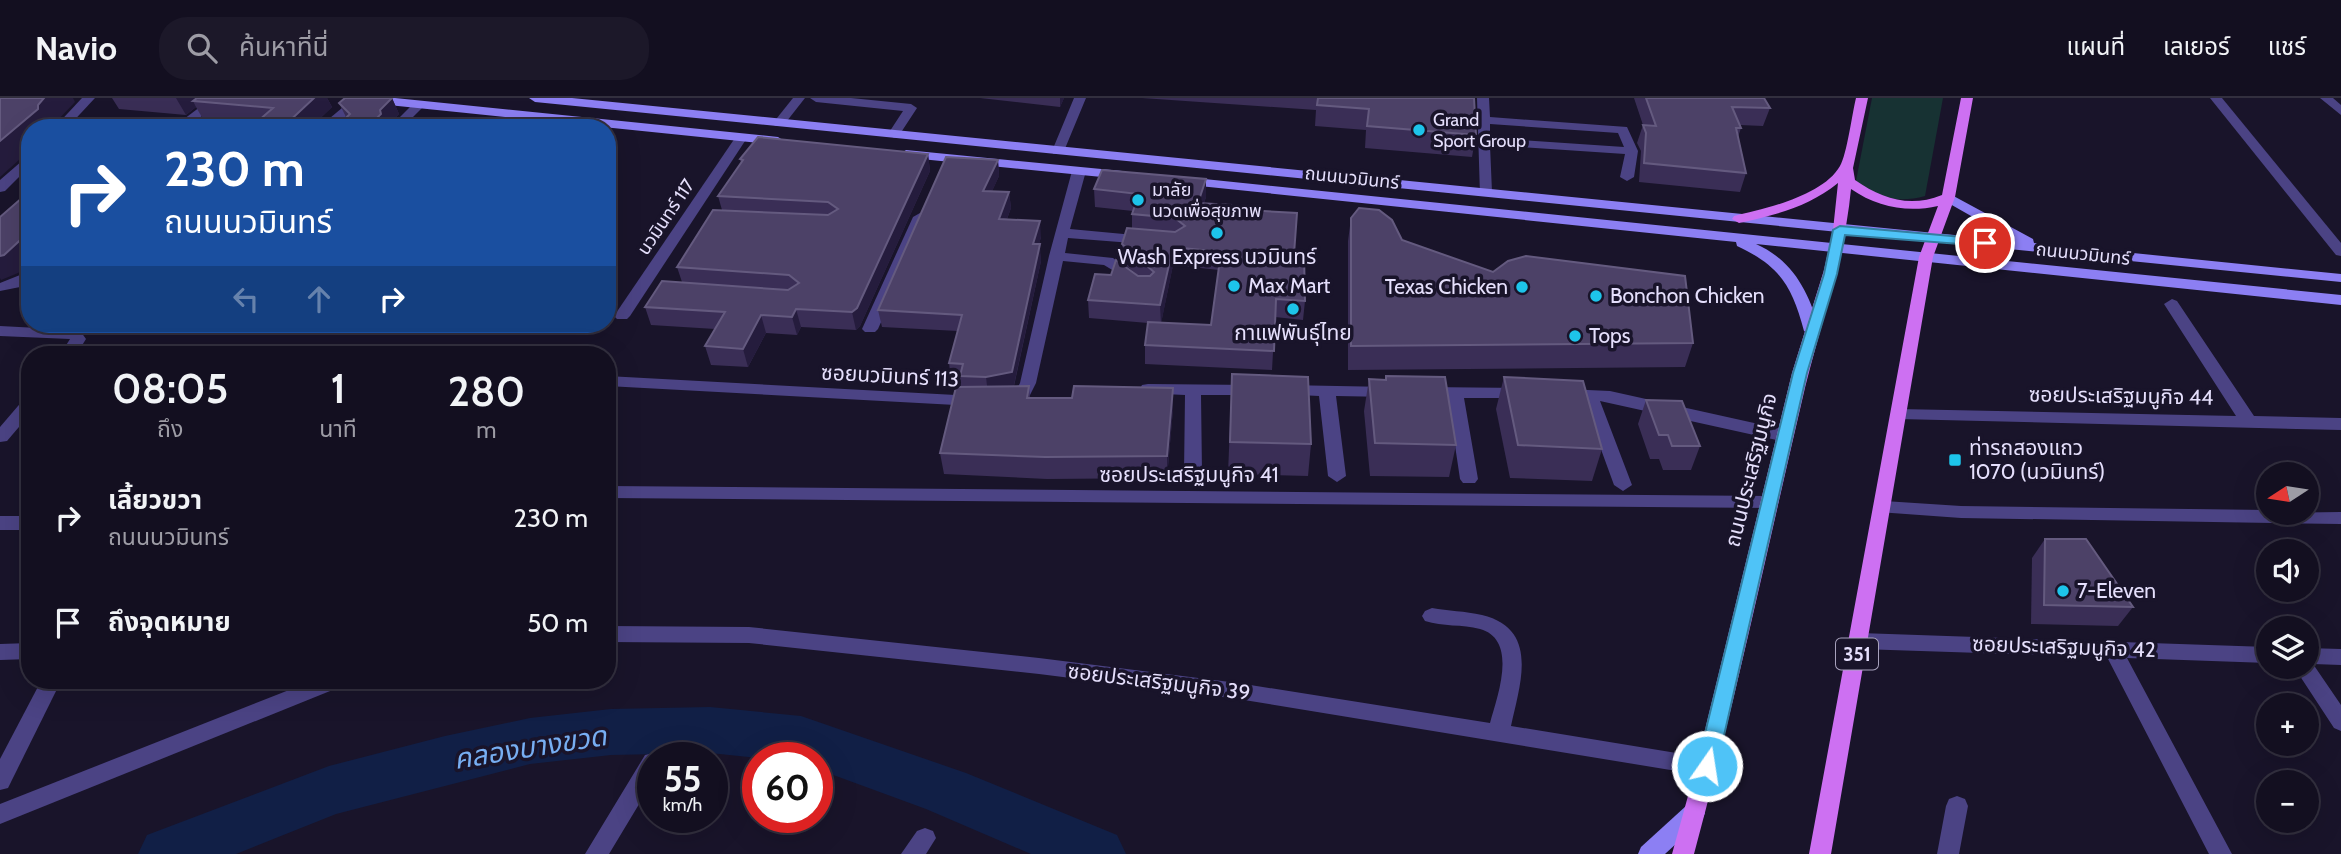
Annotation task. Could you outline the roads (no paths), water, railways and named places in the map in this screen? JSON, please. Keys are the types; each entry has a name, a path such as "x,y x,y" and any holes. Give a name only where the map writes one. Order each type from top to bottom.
{"main road":[{"path":"360,98 556,119"},
{"name":"ถนนนวมินทร์","path":"535,98 2341,278"},
{"name":"ถนนประเสริฐมนูกิจ","path":"1683,854 1707,766 1812,331 1836,249 1846,168 1862,98"},
{"name":"351","path":"1825,852 1926,257 1948,197 1966,98"},
{"path":"616,125 794,143"},
{"path":"890,153 943,163 1133,176"},
{"path":"1846,168 1849,182 1866,195 1892,204 1918,206 1936,203 1948,197 1991,224 2038,247"},
{"path":"1739,219 1808,200 1823,191 1846,168"},
{"name":"ถนนนวมินทร์","path":"1174,180 2341,300"},
{"path":"1721,235 1760,250 1780,265 1797,283 1812,331"},
{"path":"1649,854 1694,813"}],"street":[{"path":"69,119 89,98"},
{"path":"191,119 220,98"},
{"path":"335,119 360,98"},
{"path":"779,123 799,98"},
{"path":"816,98 911,108 894,134"},
{"path":"1058,151 1080,98"},
{"path":"1483,98 1485,192"},
{"path":"2216,98 2341,251"},
{"path":"2326,98 2341,111"},
{"path":"404,119 420,104"},
{"path":"1483,120 1617,129 1627,133 1632,151 1627,177"},
{"name":"นวมินทร์ 117","path":"622,316 647,290 694,220 741,138"},
{"path":"1483,141 1632,151"},
{"path":"0,188 21,167"},
{"name":"ซอยนวมินทร์ 113","path":"616,381 988,402 1021,395 1028,383 1056,256 1079,172"},
{"path":"870,328 925,204"},
{"path":"1062,233 1162,241"},
{"path":"1056,256 1108,261 1145,289"},
{"path":"0,286 21,280"},
{"path":"2172,304 2248,421"},
{"path":"0,331 21,332"},
{"path":"38,333 76,335 78,340 74,346"},
{"path":"1135,389 1589,394 1623,398 1786,436"},
{"path":"1193,389 1193,473"},
{"path":"1327,391 1337,476"},
{"path":"1455,393 1469,480"},
{"path":"1589,394 1623,485"},
{"path":"2,437 21,414"},
{"name":"ซอยประเสริฐมนูกิจ 44","path":"1899,414 2341,424"},
{"name":"ซอยประเสริฐมนูกิจ 41","path":"616,492 1769,502"},
{"path":"1884,507 1962,512 2341,518"},
{"path":"0,523 21,523"},
{"path":"1433,616 1490,625 1507,636 1514,660 1499,731"},
{"name":"ซอยประเสริฐมนูกิจ 39","path":"616,634 749,635 1224,690 1499,731 1707,766"},
{"name":"ซอยประเสริฐมนูกิจ 42","path":"1860,640 2256,654"},
{"path":"2112,648 2221,854"},
{"path":"0,652 21,651"},
{"path":"2319,656 2341,657"},
{"path":"2312,679 2341,722"},
{"path":"0,781 47,689"},
{"path":"0,814 313,689"},
{"path":"596,854 637,786"},
{"path":"1948,854 1957,806"}],"waterway":[{"name":"คลองบางขวด","path":"168,854 329,791 445,760 530,741 611,732 710,730 801,739 946,791 1096,854"}],"place":[{"name":"Grand Sport Group","path":"1419,130"},
{"name":"มาลัย นวดเพื่อสุขภาพ","path":"1138,200"},
{"name":"Wash Express นวมินทร์","path":"1217,233"},
{"name":"Max Mart","path":"1234,286"},
{"name":"Texas Chicken","path":"1522,287"},
{"name":"Bonchon Chicken","path":"1596,296"},
{"name":"กาแฟพันธุ์ไทย","path":"1293,309"},
{"name":"Tops","path":"1575,336"},
{"name":"ท่ารถสองแถว 1070 (นวมินทร์)","path":"1955,460"},
{"name":"7-Eleven","path":"2063,591"}]}
